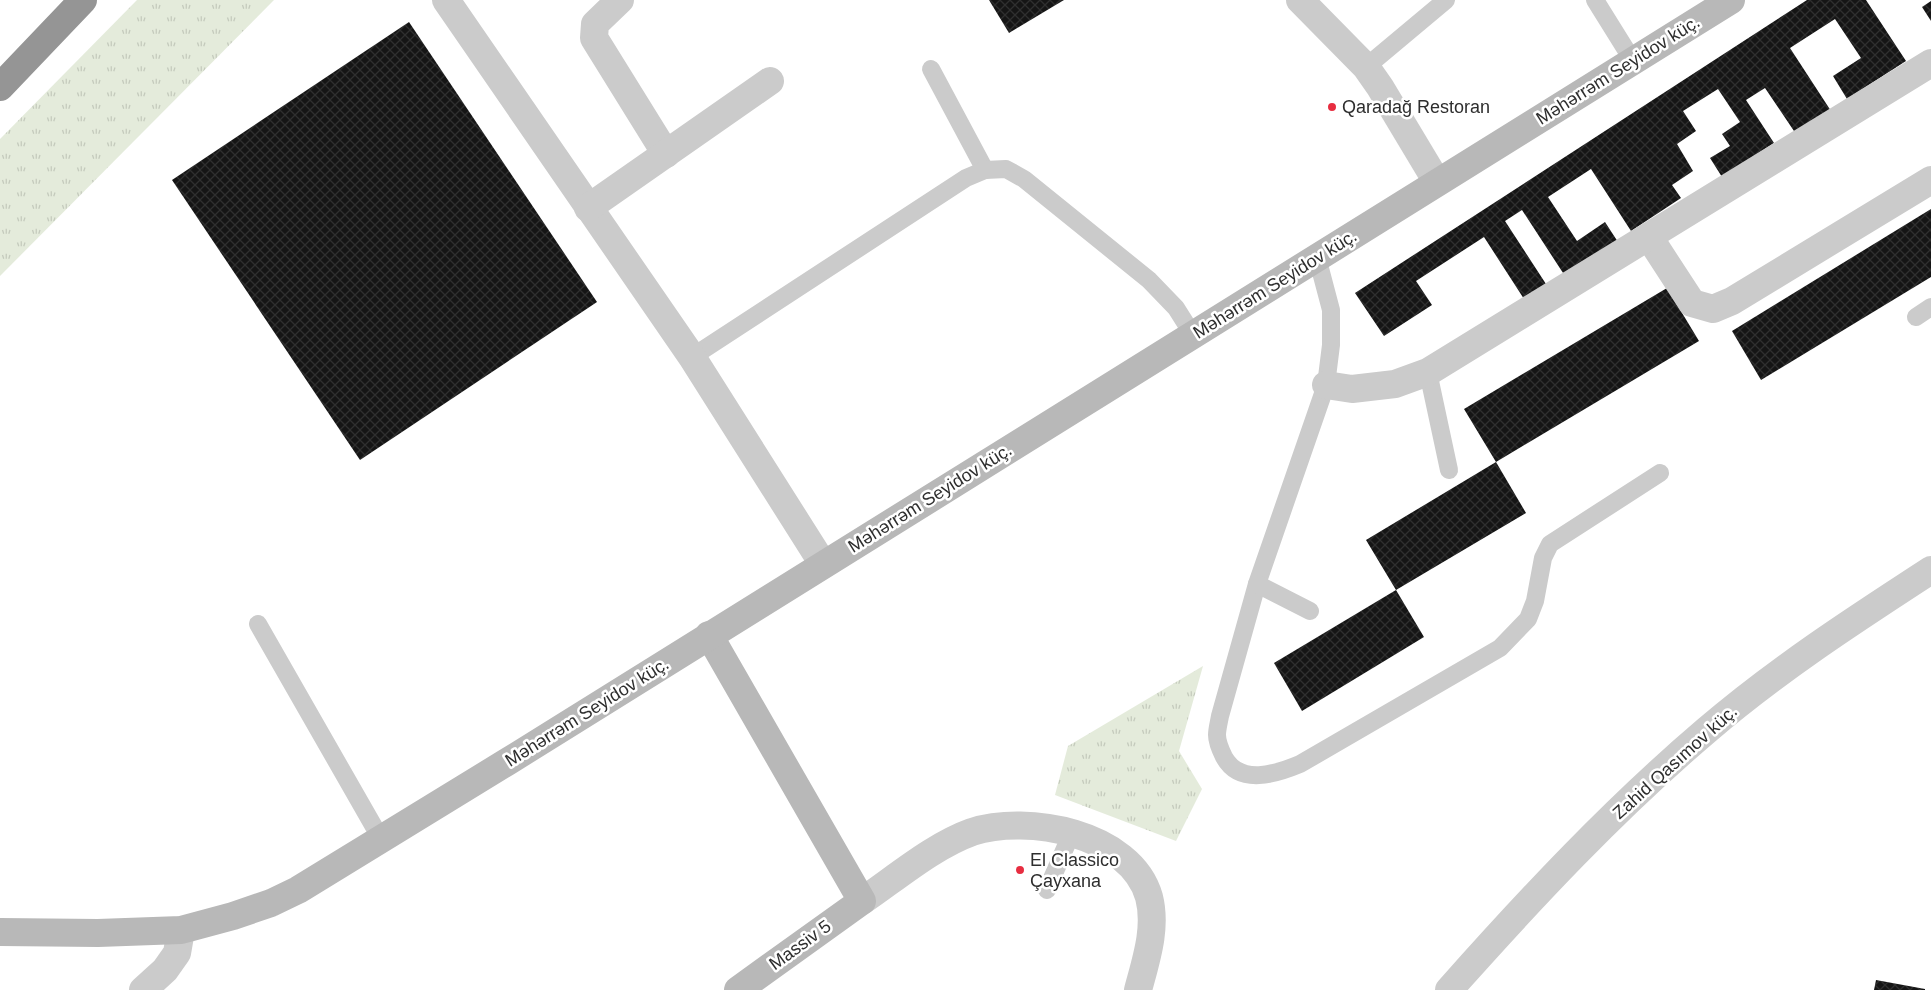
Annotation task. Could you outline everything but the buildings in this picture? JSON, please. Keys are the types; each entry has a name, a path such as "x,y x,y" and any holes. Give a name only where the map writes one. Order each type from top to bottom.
{"highway":[{"path":"0,87 83,0"}],"main road":[{"name":"Məhərrəm Seyidov küç.","path":"0,932 98,933 181,930 233,916 270,903 298,890 1731,0"},
{"path":"709,635 862,900"},
{"name":"Massiv 5","path":"738,990 862,900"}],"street":[{"path":"446,0 692,357 823,564"},
{"path":"620,0 596,24 594,38 666,154"},
{"path":"1300,0 1366,66 1437,182"},
{"path":"1326,385 1352,389 1394,384 1428,372 1931,63"},
{"path":"588,208 770,81"},
{"path":"1649,237 1692,303 1714,309 1732,301 1931,180"},
{"name":"Zahid Qasımov küç.","path":"1449,990 1548,882 1643,789 1707,730 1767,682 1855,620 1931,570"},
{"path":"862,900 940,847 973,832 1004,827 1041,827 1072,832 1099,842 1126,861 1140,878 1148,896 1152,917 1150,946 1138,990"},
{"path":"143,990 165,970 177,953 181,930"}],"lane":[{"path":"1366,66 1446,0"},
{"path":"1595,0 1633,61"},
{"path":"931,70 985,170"},
{"path":"692,357 966,178 985,170 1006,169 1024,179 1149,280 1176,308 1193,335"},
{"path":"1317,257 1331,310 1331,345 1326,385 1257,584 1220,716 1217,736 1229,766 1242,774 1259,776 1281,772 1300,764 1500,648 1528,619 1535,600 1543,558 1550,544 1660,473"},
{"path":"1916,317 1931,307"},
{"path":"1428,372 1449,470"},
{"path":"1257,584 1310,611"},
{"path":"258,624 381,839"},
{"path":"1047,890 1072,832"}],"green space":[{"path":"137,0 274,0 0,276 0,139"},
{"path":"1203,666 1179,751 1202,789 1176,841 1055,795 1068,746"}],"place":[{"name":"Qaradağ Restoran","path":"1332,107"},
{"name":"El Classico Çayxana","path":"1020,870"}]}
